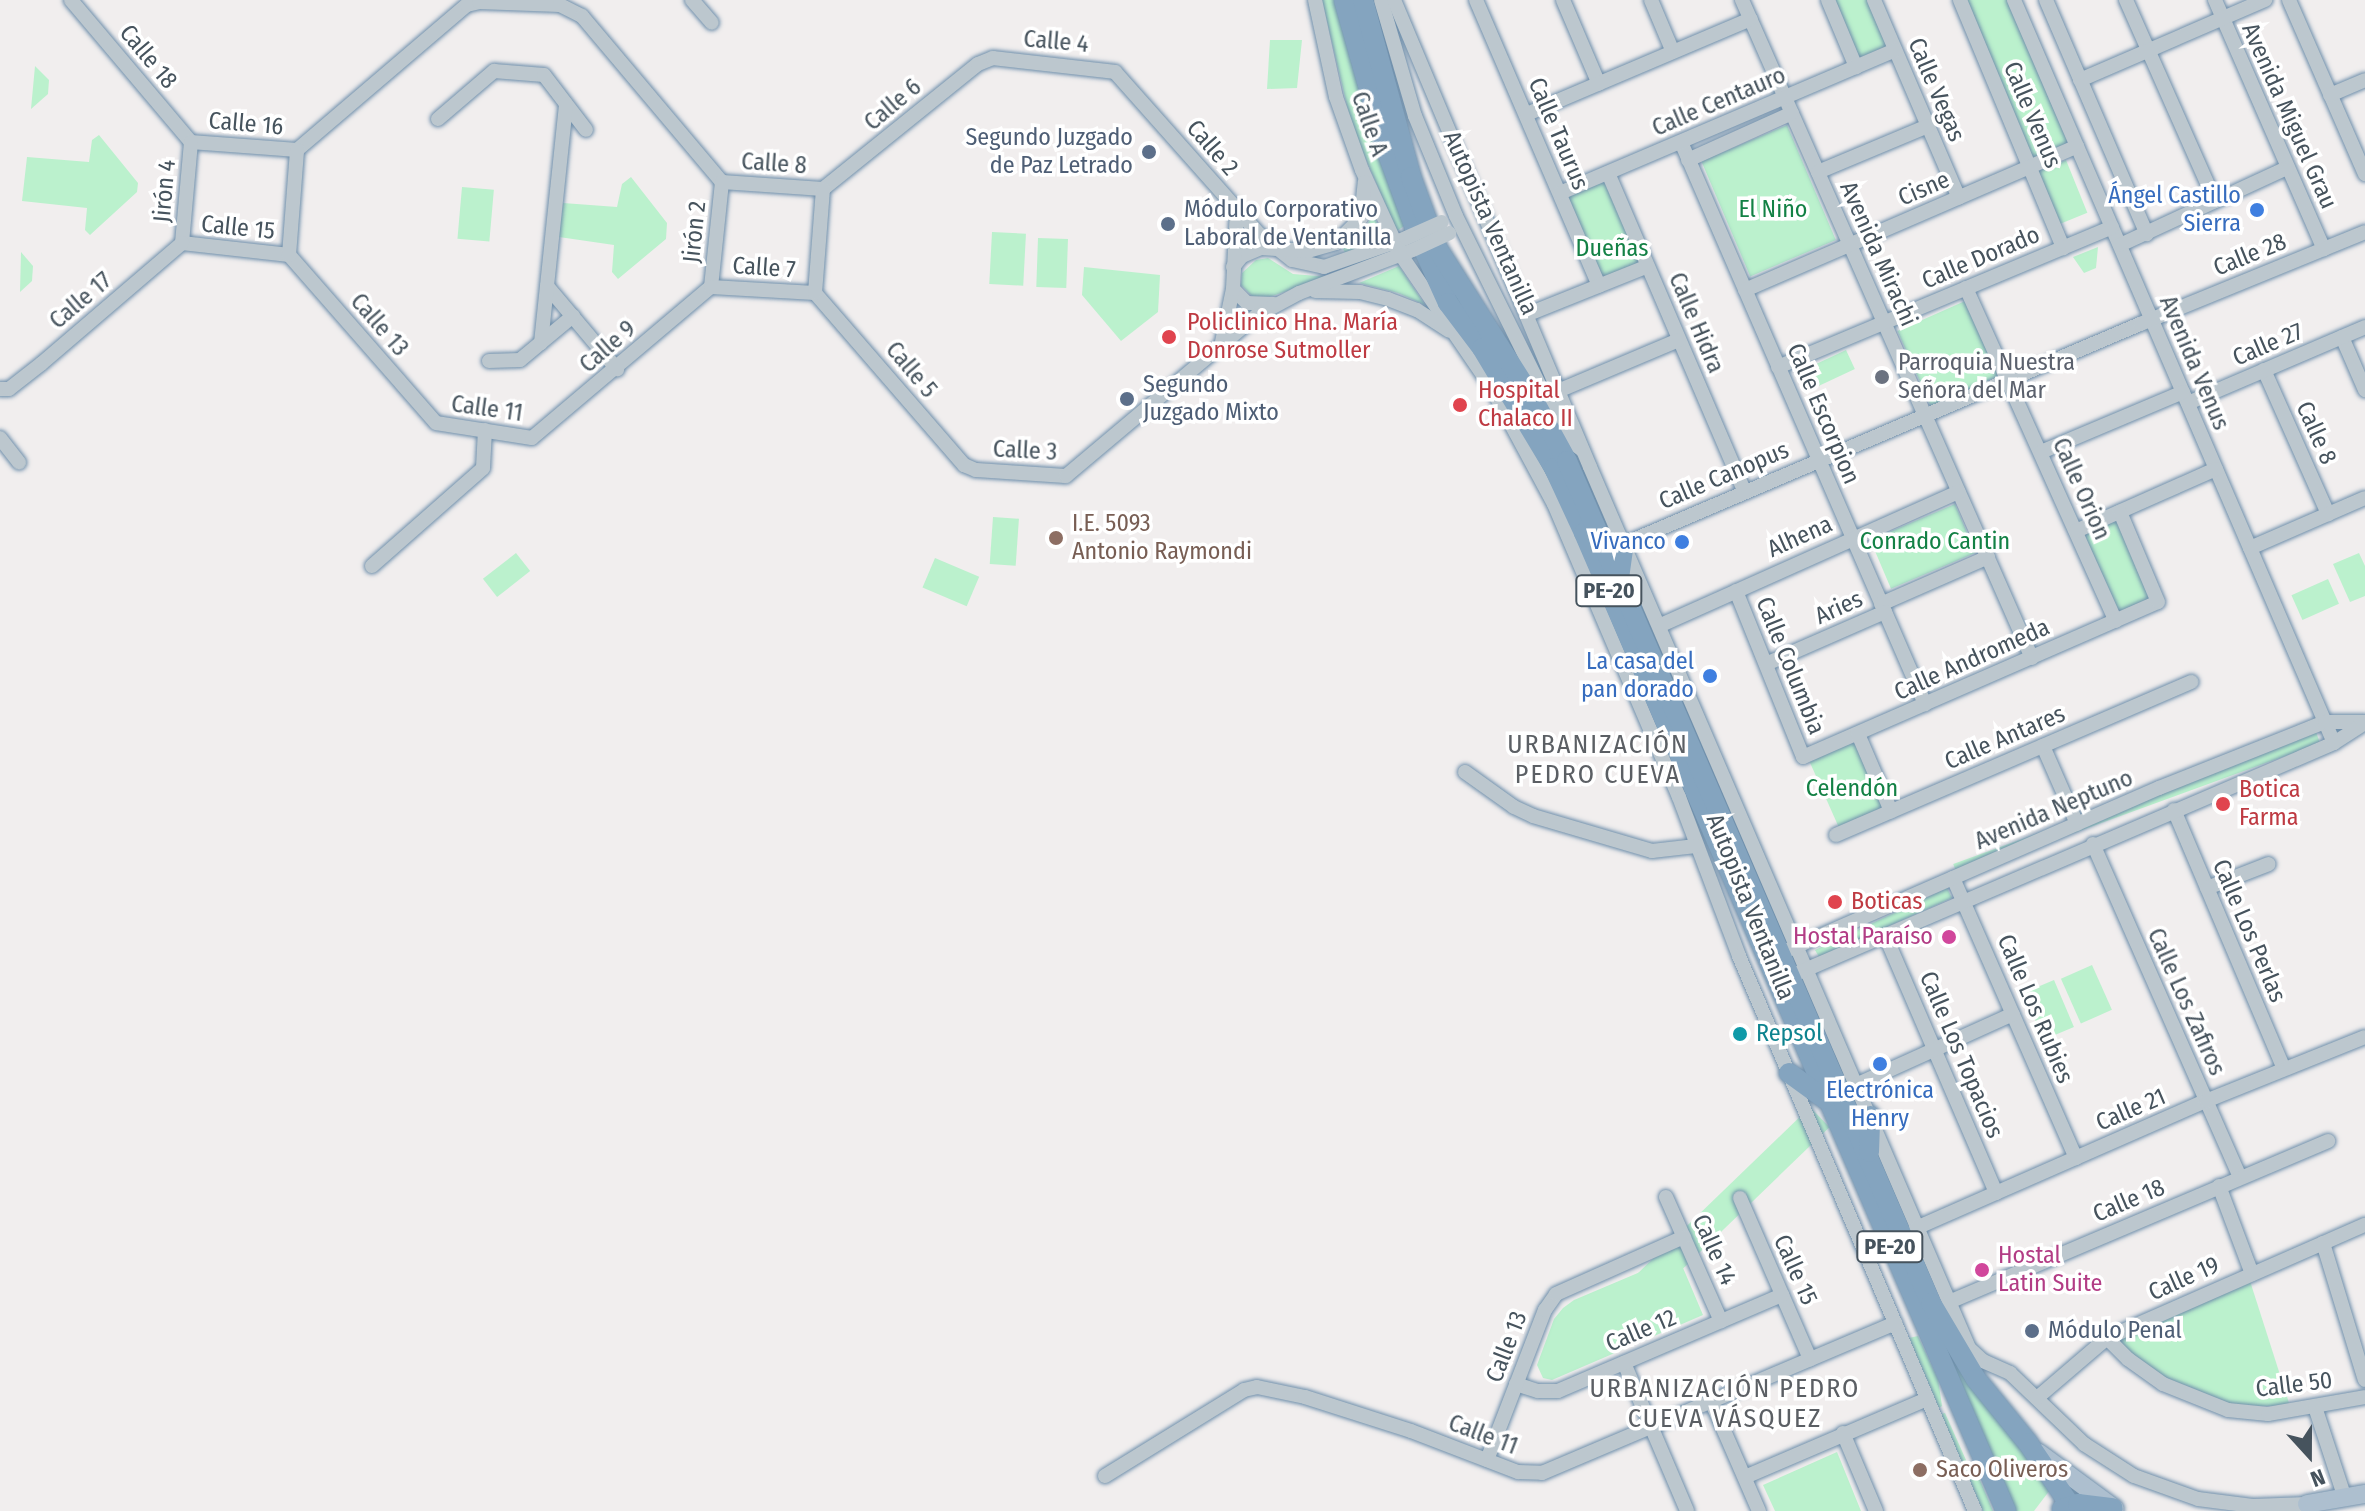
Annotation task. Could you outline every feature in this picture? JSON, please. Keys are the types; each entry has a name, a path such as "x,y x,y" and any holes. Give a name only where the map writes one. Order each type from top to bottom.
{"highway":[{"name":"PE-20","path":"1344,0 1385,146 1427,236"},
{"name":"PE-20","path":"1363,0 1427,236"},
{"name":"Autopista Ventanilla","path":"1427,236 1551,431 1619,578 1791,976"},
{"name":"Autopista Ventanilla","path":"1427,236 1448,303 1478,342 1554,468 1781,953"},
{"path":"1619,578 1624,544"},
{"name":"PE-20","path":"1791,976 1828,1101 2006,1511"},
{"name":"PE-20","path":"1791,976 1944,1328 1976,1379 2028,1443 2067,1509"},
{"path":"1789,1073 1828,1101"},
{"path":"1869,1160 1870,1116"},
{"path":"2067,1509 2116,1509"}],"main road":[{"path":"2028,1443 2116,1509"},
{"path":"2307,1504 2365,1494"}],"street":[{"name":"Calle 18","path":"71,0 191,142"},
{"path":"692,0 712,23"},
{"name":"Calle A","path":"1315,0 1336,97 1365,178 1427,236"},
{"name":"Autopista Ventanilla","path":"1382,0 1415,116 1427,236 1457,337 1509,417 1554,504 1789,1073 1975,1511"},
{"name":"Autopista Ventanilla","path":"1394,0 1583,450 1661,625 1781,953 1791,976 1856,1085 1972,1352 2010,1373 2106,1461 2167,1490 2198,1499 2253,1506 2307,1504"},
{"name":"Calle Taurus","path":"1476,0 1599,286"},
{"path":"1563,0 1599,84"},
{"path":"1651,0 1673,52"},
{"name":"Avenida Mirachi","path":"1742,0 2032,658"},
{"path":"1828,0 1856,67"},
{"name":"Calle Vegas","path":"1874,0 1959,198"},
{"name":"Calle Venus","path":"1960,0 2063,248"},
{"name":"Avenida Venus","path":"2014,0 2334,743"},
{"path":"2046,0 2147,234"},
{"path":"2126,0 2215,201"},
{"name":"Avenida Miguel Grau","path":"2215,0 2324,249"},
{"path":"2080,80 2265,0"},
{"path":"2289,0 2330,95 2361,154 2365,174"},
{"path":"289,255 297,150 467,5 479,2 562,3 582,16 722,182"},
{"path":"1527,114 1751,19"},
{"name":"Calle Centauro","path":"1560,193 1895,50"},
{"name":"Calle 4","path":"993,58 1115,72"},
{"name":"Calle 6","path":"823,189 978,64 993,58"},
{"path":"438,119 494,71 544,75 586,130"},
{"name":"Calle 2","path":"1115,72 1237,210 1276,249 1305,266 1324,267 1427,236"},
{"path":"2330,95 2365,80"},
{"path":"541,343 566,104"},
{"path":"1688,160 1792,113"},
{"path":"1818,172 1928,126"},
{"name":"Calle 16","path":"191,142 297,150"},
{"name":"Jirón 4","path":"182,243 191,142"},
{"name":"Calle Escorpion","path":"1681,142 1925,704"},
{"name":"Cisne","path":"1745,290 2077,146"},
{"path":"2120,245 2287,168"},
{"name":"Calle Hidra","path":"1608,173 1744,491"},
{"path":"1233,267 1255,249 1321,249 1350,232 1363,212 1365,178"},
{"name":"Calle 8","path":"722,182 823,189"},
{"name":"Jirón 2","path":"711,287 722,182"},
{"path":"815,293 823,189"},
{"path":"1222,342 1233,289 1237,210"},
{"name":"Calle Dorado","path":"1778,367 2112,227"},
{"name":"Calle 28","path":"2151,319 2365,232"},
{"path":"1222,342 1277,303 1427,236"},
{"name":"Autopista Ventanilla","path":"1427,236 1565,437 1583,450"},
{"name":"Calle 15","path":"182,243 289,255"},
{"name":"Calle 17","path":"4,389 182,243"},
{"name":"Calle 13","path":"289,255 436,423"},
{"path":"1526,315 1648,266"},
{"path":"547,286 617,369"},
{"name":"Calle 7","path":"711,287 815,293"},
{"name":"Calle 9","path":"532,438 711,287"},
{"name":"Calle Orion","path":"1966,288 2116,621"},
{"path":"1233,289 1247,303 1277,303"},
{"path":"1299,293 1332,290 1388,299 1417,310 1457,337"},
{"name":"Calle 5","path":"815,293 950,451 964,465 976,470"},
{"path":"489,361 520,360 573,316"},
{"name":"Calle Canopus","path":"1624,544 2151,319"},
{"name":"Calle 27","path":"2041,452 2264,370 2365,327"},
{"path":"2342,337 2365,390"},
{"path":"1558,391 1679,340"},
{"name":"Calle 3","path":"976,470 1072,474 1167,395 1222,342"},
{"name":"Calle 8","path":"2264,370 2328,514"},
{"name":"Calle 11","path":"436,423 532,438"},
{"path":"372,566 481,470 485,430"},
{"path":"0,438 19,462"},
{"path":"2076,531 2216,469"},
{"name":"Alhena","path":"1661,625 1959,492"},
{"path":"2250,548 2365,498"},
{"name":"Calle Andromeda","path":"1803,757 2158,602 2120,512"},
{"name":"Aries","path":"1766,664 1988,557"},
{"name":"Calle Columbia","path":"1736,591 1803,757"},
{"name":"Calle Antares","path":"1836,835 2192,682"},
{"name":"Avenida Neptuno","path":"1781,953 2077,824 2325,722 2365,722"},
{"name":"Avenida Neptuno","path":"1791,976 2334,743 2365,722"},
{"path":"1858,734 1891,811"},
{"path":"2043,746 2077,824"},
{"path":"1465,772 1514,807 1533,816 1652,851 1696,846"},
{"name":"Calle Los Perlas","path":"2174,810 2284,1069"},
{"name":"Calle Los Zafiros","path":"2093,844 2240,1177"},
{"path":"2207,888 2269,864"},
{"name":"Calle Los Rubies","path":"1953,878 2076,1158"},
{"name":"Calle Los Topacios","path":"1885,935 1996,1193"},
{"path":"1856,1085 2013,1014"},
{"name":"Calle 21","path":"1916,1228 2206,1101 2365,1037"},
{"name":"Calle 18","path":"1949,1302 2328,1141"},
{"path":"2219,1186 2252,1274"},
{"name":"Calle 14","path":"1666,1197 1721,1321"},
{"name":"Calle 15","path":"1740,1198 1810,1359"},
{"name":"Calle 19","path":"2037,1398 2107,1338 2365,1225"},
{"name":"Calle 13","path":"1487,1460 1545,1310 1556,1294 1684,1237"},
{"path":"2323,1243 2365,1380"},
{"name":"Calle 12","path":"1516,1384 1538,1391 1558,1391 1782,1295"},
{"name":"Calle 11","path":"1105,1476 1244,1390 1257,1387 1320,1402 1518,1472 1542,1473 1653,1429 1895,1323"},
{"name":"Calle 50","path":"2107,1338 2144,1372 2206,1404 2228,1410 2268,1414 2365,1397"},
{"path":"1624,1363 1687,1511"},
{"path":"1745,1477 1927,1399"},
{"path":"1712,1403 1759,1511"},
{"path":"2315,1407 2345,1498"},
{"path":"1843,1433 1876,1511"}],"green space":[{"path":"1322,0 1335,0 1404,226 1397,231 1352,127"},
{"path":"1831,0 1871,0 1891,50 1857,64"},
{"path":"1967,0 2007,0 2068,143 2033,160"},
{"path":"1270,40 1302,40 1297,88 1267,89"},
{"path":"35,66 49,80 48,94 31,109"},
{"name":"El Niño","path":"1787,125 1836,240 1750,276 1701,161"},
{"path":"99,135 138,183 137,192 90,235 85,230 87,208 22,201 27,157 89,162 92,140"},
{"path":"2066,160 2087,213 2055,226 2034,173"},
{"path":"631,177 667,223 666,239 618,279 612,272 614,245 559,237 563,203 617,207 622,184"},
{"name":"Dueñas","path":"1609,177 1646,264 1598,284 1561,197"},
{"path":"462,187 494,190 489,242 457,239"},
{"path":"1373,213 1384,240 1345,253 1343,249 1365,229"},
{"path":"992,232 1026,234 1023,286 989,284"},
{"path":"1038,238 1068,239 1066,288 1036,287"},
{"path":"2098,247 2096,268 2084,273 2073,257"},
{"path":"21,252 33,266 32,281 20,292"},
{"path":"1268,258 1293,274 1329,277 1263,299 1253,297 1241,285 1242,273 1256,260"},
{"path":"1399,266 1425,305 1398,293 1359,283"},
{"path":"1084,267 1160,275 1158,312 1121,341 1082,295"},
{"path":"1965,301 1998,376 1931,406 1897,331"},
{"path":"1846,350 1855,369 1816,387 1807,368"},
{"name":"Conrado Cantin","path":"1955,504 1976,553 1891,589 1870,540"},
{"path":"993,517 1019,519 1016,566 990,564"},
{"path":"2119,517 2155,601 2118,616 2082,533"},
{"path":"516,553 530,571 497,597 483,579"},
{"path":"2359,553 2365,566 2365,596 2350,602 2333,564"},
{"path":"935,558 979,577 967,606 922,587"},
{"path":"2328,579 2339,604 2302,620 2291,595"},
{"path":"2316,732 2320,743 1957,875 1953,864"},
{"name":"Celendón","path":"1861,737 1892,807 1840,831 1809,760"},
{"path":"1947,888 1952,898 1819,957 1815,950"},
{"path":"2092,965 2112,1010 2081,1024 2061,979"},
{"path":"2054,980 2074,1027 2044,1040 2024,993"},
{"path":"1810,1107 1829,1127 1652,1298 1633,1278"},
{"path":"1678,1256 1703,1315 1552,1380 1543,1378 1537,1365 1554,1319 1563,1308 1574,1300"},
{"path":"2250,1281 2290,1406 2232,1406 2191,1394 2148,1368 2115,1338"},
{"path":"1936,1329 2050,1490 2034,1511 2011,1511"},
{"path":"1918,1336 1938,1379 1942,1406 1939,1408 1909,1338"},
{"path":"1945,1413 1993,1511 1983,1511 1941,1414"},
{"path":"1837,1452 1861,1511 1775,1511 1763,1485"}],"place":[{"name":"Segundo Juzgado de Paz Letrado","path":"1149,152"},
{"name":"Ángel Castillo Sierra","path":"2257,210"},
{"name":"Módulo Corporativo Laboral de Ventanilla","path":"1168,224"},
{"name":"Policlinico Hna. María Donrose Sutmoller","path":"1169,337"},
{"name":"Parroquia Nuestra Señora del Mar","path":"1882,377"},
{"name":"Segundo Juzgado Mixto","path":"1127,399"},
{"name":"Hospital Chalaco II","path":"1460,405"},
{"name":"I.E. 5093 Antonio Raymondi","path":"1056,538"},
{"name":"Vivanco","path":"1682,542"},
{"name":"La casa del pan dorado","path":"1710,676"},
{"name":"Botica Farma","path":"2223,804"},
{"name":"Boticas","path":"1835,902"},
{"name":"Hostal Paraíso","path":"1949,937"},
{"name":"Repsol","path":"1740,1034"},
{"name":"Electrónica Henry","path":"1880,1064"},
{"name":"Hostal Latin Suite","path":"1982,1270"},
{"name":"Módulo Penal","path":"2032,1331"},
{"name":"Saco Oliveros","path":"1920,1470"}],"district":[{"name":"URBANIZACIÓN PEDRO CUEVA","path":"1598,760"},
{"name":"URBANIZACIÓN PEDRO CUEVA VÁSQUEZ","path":"1725,1404"}]}
